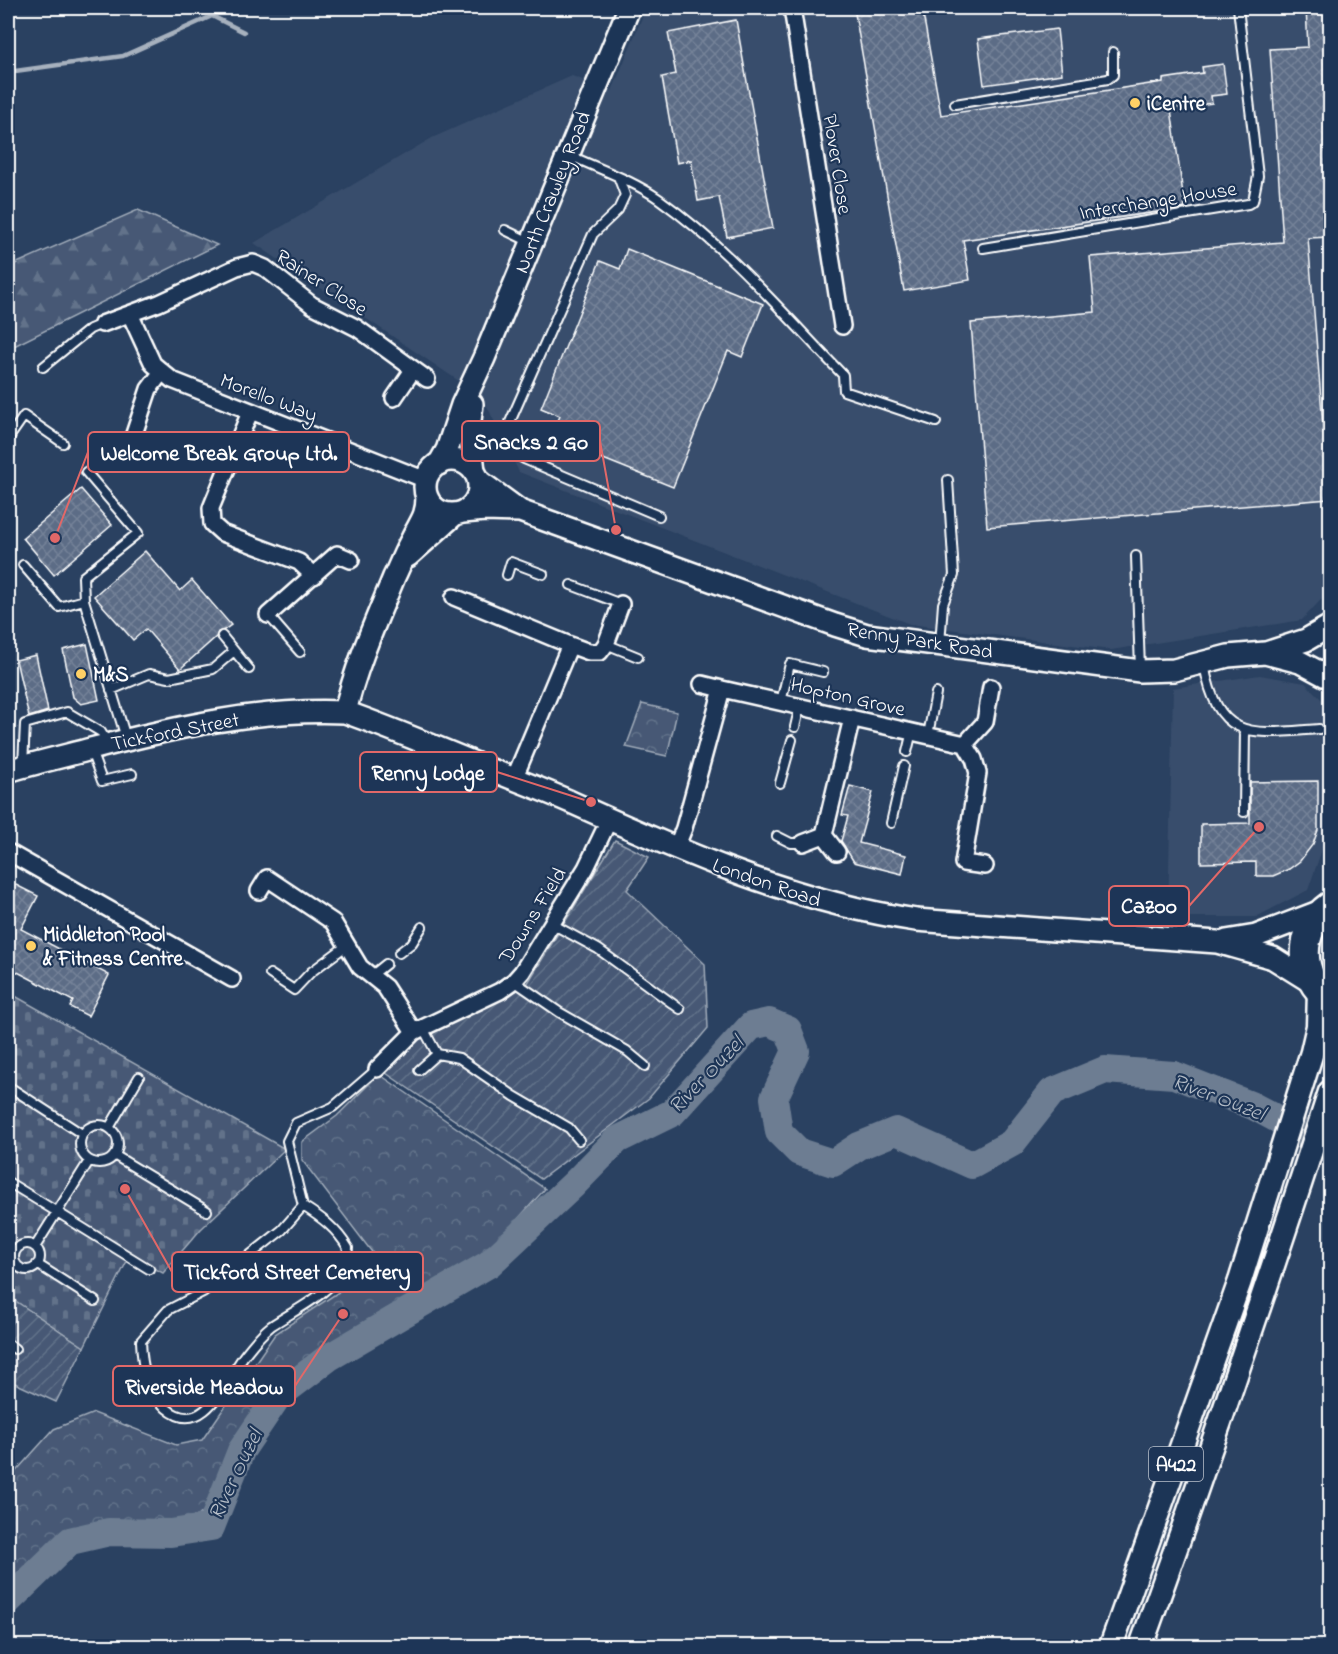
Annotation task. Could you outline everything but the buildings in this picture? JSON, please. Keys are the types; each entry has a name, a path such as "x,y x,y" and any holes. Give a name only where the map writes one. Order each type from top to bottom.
{"highway":[{"path":"1321,991 1306,964 1305,946 1310,929 1328,908"}],"main road":[{"name":"A422","path":"1111,1647 1240,1281 1305,1075 1318,1026 1321,991"},
{"name":"A422","path":"1141,1647 1267,1289 1330,1092"}],"street":[{"name":"North Crawley Road","path":"345,712 359,664 396,574 423,521 427,510 431,480 447,450 466,395 477,376 629,8"},
{"name":"Plover Close","path":"792,8 842,326"},
{"name":"Rainer Close","path":"102,324 159,303 227,271 253,263 265,268 312,305 357,328 427,379"},
{"name":"Morello Way","path":"130,314 146,352 161,373 181,385 431,480"},
{"path":"394,398 413,370"},
{"path":"122,450 133,438 149,389 161,373"},
{"name":"North Crawley Road","path":"476,476 469,429 477,376"},
{"path":"250,412 211,508 212,524 222,532 299,561 314,576"},
{"path":"133,438 162,449"},
{"path":"446,461 461,462 476,476 477,500 459,513 441,512 435,508 431,480 446,461"},
{"name":"Renny Park Road","path":"476,476 520,511"},
{"name":"Renny Park Road","path":"459,513 485,510 520,511 835,626 867,635 1140,671 1174,670 1234,655 1265,654 1300,662 1330,678"},
{"name":"North Crawley Road","path":"403,560 459,513"},
{"path":"268,615 337,554 351,560"},
{"path":"454,597 493,609 589,652 600,652 606,644 621,604"},
{"name":"Renny Park Road","path":"1265,654 1294,645 1330,626"},
{"path":"514,779 570,645"},
{"name":"Hopton Grove","path":"702,684 965,744"},
{"path":"985,866 963,863 978,772 974,759 965,744 985,722 991,687"},
{"path":"676,848 722,689"},
{"name":"Tickford Street","path":"15,769 185,725 314,710 345,712"},
{"name":"London Road","path":"345,712 572,802 609,820 769,885 831,903 876,914 958,924 1217,942 1273,958 1321,991"},
{"path":"824,836 852,718"},
{"name":"Downs Field","path":"377,1069 419,1030 500,991 514,981 522,972 586,868 609,820"},
{"path":"803,843 824,836"},
{"path":"824,836 837,852"},
{"path":"8,852 232,979"},
{"path":"259,891 267,878 333,922 360,968 386,987 419,1030"},
{"name":"London Road","path":"1217,942 1256,936 1285,927 1328,908"}],"lane":[{"name":"Interchange House","path":"983,248 1248,204 1253,201 1258,176 1238,8"},
{"path":"955,104 1108,79 1113,75 1113,52"},
{"path":"568,155 658,199 725,252 843,375 844,391 936,422"},
{"path":"619,179 625,195 618,210 593,234 510,422 507,440 516,454 524,459 659,516"},
{"path":"505,230 532,242"},
{"path":"43,367 90,329 102,324"},
{"path":"8,440 24,416 63,443"},
{"path":"86,472 138,533 83,578 84,600 111,690 108,744 102,782 132,774"},
{"path":"940,645 943,604 954,575 948,480"},
{"path":"1136,556 1140,671"},
{"path":"507,575 511,562 543,574"},
{"path":"23,565 59,607 84,600"},
{"path":"571,585 621,604"},
{"path":"268,615 300,652"},
{"path":"222,636 249,669"},
{"path":"606,644 638,657"},
{"path":"111,690 149,675 169,678 213,669 234,651"},
{"path":"1204,662 1210,693 1216,705 1229,719 1245,730 1262,733 1319,729"},
{"path":"781,702 790,664 823,672"},
{"path":"928,735 936,693"},
{"path":"795,727 800,706"},
{"path":"15,769 22,748 25,724 67,712 101,732 108,744"},
{"path":"1244,812 1245,730"},
{"path":"907,752 912,731"},
{"path":"780,783 792,740"},
{"path":"891,823 904,766"},
{"path":"777,836 791,843 803,843"},
{"path":"552,924 598,949 680,1009"},
{"path":"399,953 412,943 422,927"},
{"path":"270,974 294,990 311,972 346,946"},
{"path":"371,976 386,964"},
{"path":"514,981 559,1012 627,1051 645,1066"},
{"path":"419,1030 437,1054 459,1058 514,1096 569,1128 579,1140"},
{"path":"418,1070 437,1054"},
{"path":"303,1206 282,1230 203,1292 168,1310 141,1341 142,1364 148,1385 159,1402 174,1415 191,1418 210,1407 246,1353 269,1328 328,1287 344,1269 348,1248 339,1232 303,1206 287,1141 296,1123 333,1107 377,1069"},
{"path":"109,1128 139,1077"},
{"path":"8,1086 82,1134"},
{"path":"92,1126 109,1128 114,1132 118,1143 114,1155 100,1163 89,1161 80,1149 82,1134 92,1126"},
{"path":"114,1155 207,1211"},
{"path":"35,1247 89,1161"},
{"path":"8,1182 149,1269"},
{"path":"25,1244 35,1247 39,1254 38,1264 28,1270 20,1268 15,1262 16,1251 25,1244"},
{"path":"8,1246 16,1251"},
{"path":"38,1264 95,1301"}],"shaded area":[{"path":"646,8 1330,8 1330,590 1302,620 1111,650 910,624 519,472 485,402 463,374 459,381 254,243 432,138 572,76 612,91"},
{"path":"1260,675 1305,683 1330,708 1330,826 1308,890 1256,917 1168,917 1173,688"}],"green space":[{"path":"138,210 217,245 8,349 8,267"},
{"path":"642,704 677,712 667,756 626,747"},
{"path":"615,840 649,857 627,890 705,964 708,1028 649,1098 541,1179 383,1071 418,1040 526,986"},
{"path":"8,992 285,1149 201,1229 163,1273 130,1255 84,1347 8,1296"},
{"path":"379,1074 545,1189 488,1252 412,1295 278,1383 236,1445 209,1506 194,1520 82,1526 24,1568 8,1588 8,1480 54,1429 94,1413 176,1445 202,1440 275,1334 381,1264 302,1160 302,1142 337,1116"},
{"path":"8,1296 84,1347 56,1402 8,1380"}],"waterway":[{"path":"8,72 123,56 212,16 244,32"},
{"name":"River Ouzel","path":"8,1601 70,1541 109,1532 171,1533 211,1527 241,1451 278,1396 328,1358 489,1264 617,1140 672,1113 751,1026 769,1022 788,1030 796,1051 774,1098 779,1132 799,1152 833,1163 859,1146 896,1131 972,1165 1012,1143 1052,1092 1105,1070 1174,1075 1253,1106 1330,1147"}],"place":[{"name":"iCentre","path":"1135,103"},
{"name":"Snacks 2 Go","path":"616,530"},
{"name":"Welcome Break Group Ltd.","path":"55,538"},
{"name":"M&S","path":"81,674"},
{"name":"Renny Lodge","path":"591,802"},
{"name":"Cazoo","path":"1259,827"},
{"name":"Middleton Pool & Fitness Centre","path":"31,946"},
{"name":"Tickford Street Cemetery","path":"125,1189"},
{"name":"Riverside Meadow","path":"343,1314"}]}
